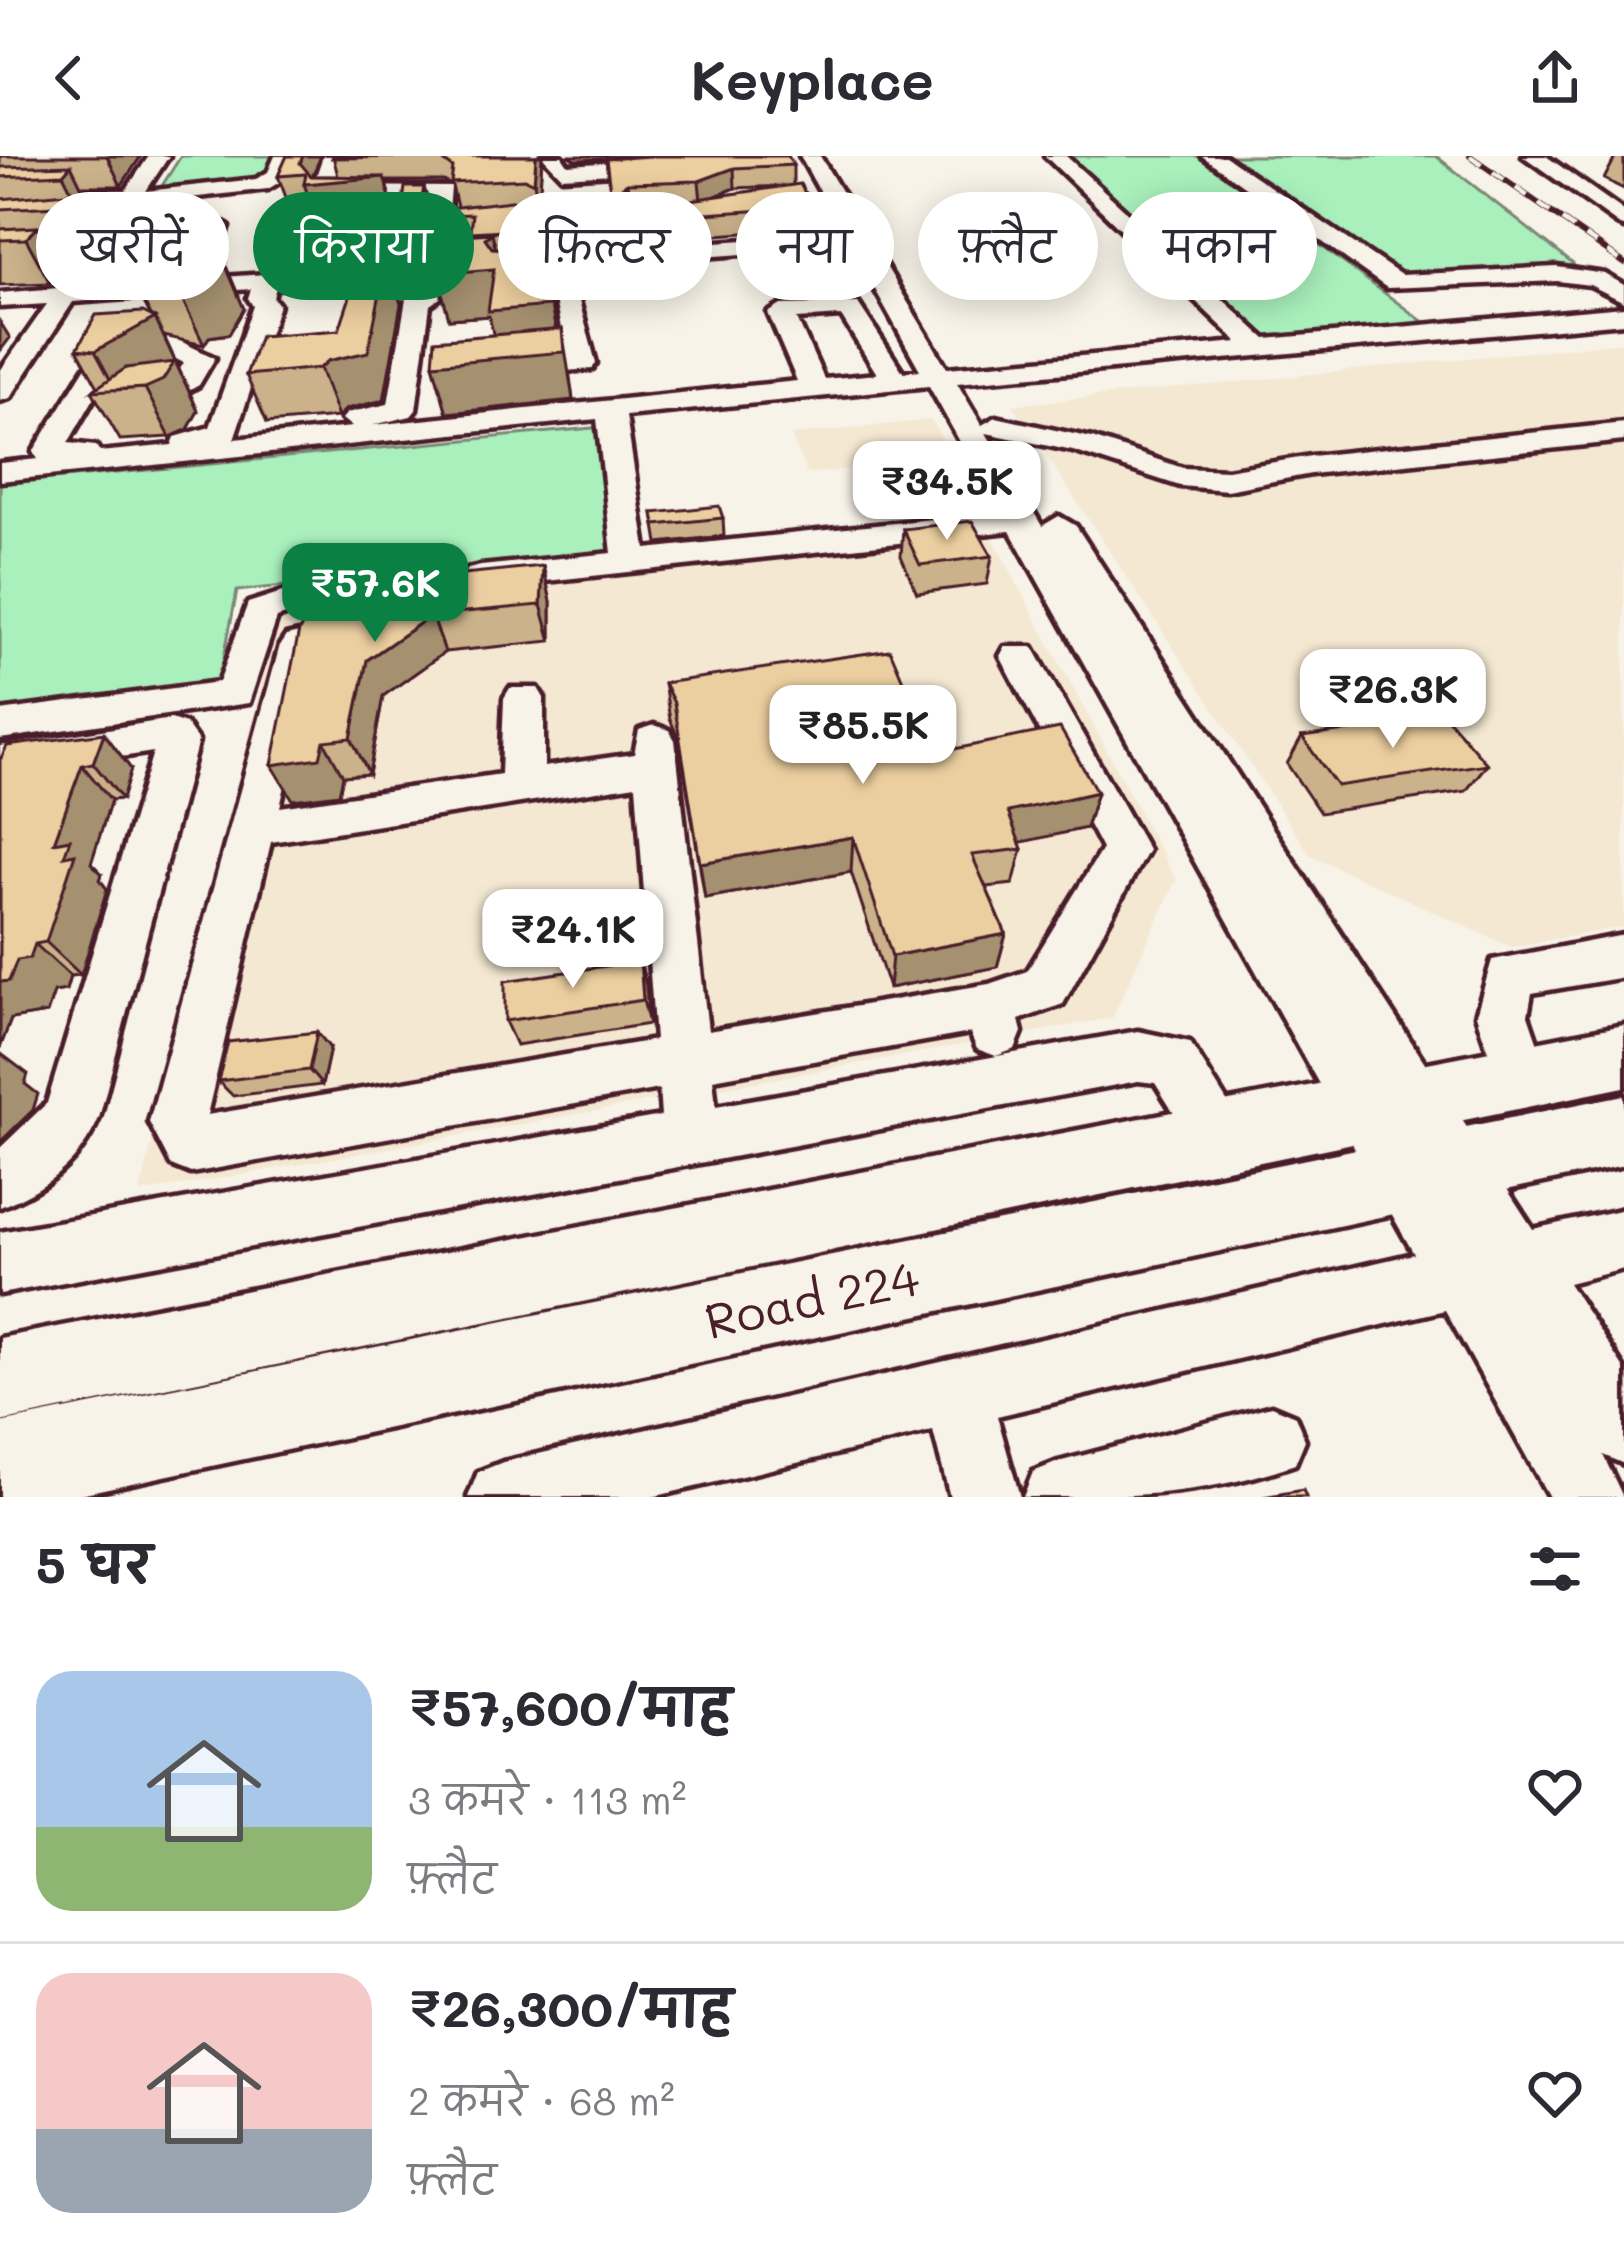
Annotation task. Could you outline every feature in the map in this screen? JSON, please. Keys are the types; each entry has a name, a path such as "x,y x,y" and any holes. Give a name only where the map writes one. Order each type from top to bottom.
{"main road":[{"name":"Road 224","path":"0,1380 1624,1056"},
{"name":"Road 224","path":"0,1467 1624,1130"}],"street":[{"path":"195,192 261,185 276,176 285,156"},
{"path":"333,156 324,190 442,192"},
{"path":"552,156 562,170 679,164 676,192"},
{"path":"780,158 807,156 829,192"},
{"path":"830,156 921,374"},
{"path":"1055,156 1260,349"},
{"path":"1213,156 1396,283 1557,274 1596,279 1624,296"},
{"path":"1533,156 1624,221"},
{"path":"133,192 148,162"},
{"path":"0,188 122,182 148,162"},
{"path":"1554,172 1601,168"},
{"path":"0,198 118,194 92,225 0,236"},
{"path":"474,261 548,242 736,232"},
{"path":"0,236 36,235"},
{"path":"474,269 736,248"},
{"path":"417,424 580,405 582,363 568,289 559,281 474,275"},
{"path":"0,289 36,283"},
{"path":"0,300 36,287"},
{"path":"0,472 241,428 382,416 396,413 404,404 419,290 266,308 140,308 131,312 47,452 80,454 216,439 241,428 248,423 266,308"},
{"path":"229,297 266,308"},
{"path":"4,376 48,300"},
{"path":"113,342 121,342 121,350 172,345 266,308 302,300"},
{"path":"417,424 431,377 430,300"},
{"path":"886,300 921,374 1021,520 1391,1102"},
{"path":"241,428 266,308"},
{"path":"809,378 778,317 797,308 848,308 921,374 996,426 1081,444 1180,477 1227,480 1311,465 1624,432"},
{"path":"80,454 114,420 156,401 218,401 218,409 241,428 417,424 610,408 809,378 1260,349 1624,315"},
{"path":"4,376 28,338"},
{"path":"156,401 161,391 189,379 201,358 184,355 172,345"},
{"path":"485,372 582,363"},
{"path":"610,408 630,561"},
{"path":"996,426 1491,1269 1588,1497"},
{"path":"2,740 235,693 256,620 282,602 1021,520"},
{"path":"299,644 177,1122 191,1145 684,1063 993,1020 1045,988 1125,850 1019,656"},
{"path":"522,787 524,698"},
{"path":"0,1178 50,1147 71,1118 177,741 171,734 2,740"},
{"path":"252,828 522,787 655,753 691,1135"},
{"path":"1522,1076 1502,1015 1510,975 1624,956"},
{"path":"0,1263 691,1135 1156,1055 1183,1072 1222,1137"},
{"path":"1432,1171 1491,1269 1624,1430"},
{"path":"569,1489 957,1392 1624,1239"},
{"path":"957,1392 986,1497"},
{"path":"1058,1497 1271,1441"}],"shaded area":[{"path":"1624,342 1624,927 1511,947 1310,855 1013,405"},
{"path":"931,420 953,457 807,474 791,435"},
{"path":"989,531 1176,880 1112,1018 140,1193 280,608"}],"green space":[{"path":"181,156 282,156 268,186 158,192"},
{"path":"1066,156 1200,156 1249,192 1122,192 1122,208"},
{"path":"1213,156 1436,156 1573,264 1580,276 1382,276 1317,230 1317,192 1264,192"},
{"path":"1317,243 1425,323 1262,337 1222,300 1317,300"},
{"path":"603,427 613,551 237,591 219,683 0,710 0,484"}],"building":[{"path":"287,156 303,156 300,163 311,176 384,177 304,184 306,174 278,176"},
{"path":"333,156 536,156 534,183 525,179 451,183 453,168 438,157"},
{"path":"788,156 793,165 734,168 699,181 627,183 616,192 592,192 610,190 606,159"},
{"path":"71,165 63,174 0,177 0,167"},
{"path":"800,184 804,192 746,192"},
{"path":"405,187 424,187 423,192 404,192"},
{"path":"736,193 736,212 712,214 712,197"},
{"path":"36,196 36,207 0,209 0,199"},
{"path":"498,203 498,230 474,232 474,205"},
{"path":"36,227 26,239 0,240 0,229"},
{"path":"492,233 485,238 498,248 498,300 550,300 551,306 488,311 494,269 474,271 474,234"},
{"path":"349,300 379,300 368,352 328,361 320,368 246,375 260,336 339,330"},
{"path":"143,312 155,318 95,351 77,349 96,315"},
{"path":"562,329 564,352 433,364 435,340"},
{"path":"174,362 163,380 145,388 92,391 126,368"},
{"path":"719,506 723,518 655,525 653,513"},
{"path":"972,521 992,556 920,565 903,529"},
{"path":"543,566 541,605 432,615 367,660 351,738 324,741 320,758 272,765 299,631 308,614 354,585"},
{"path":"890,650 934,753 1060,728 1097,792 1008,812 1022,849 972,855 1006,934 892,956 853,837 700,863 674,703 664,683"},
{"path":"1446,717 1487,764 1337,786 1302,737"},
{"path":"104,733 93,763 82,765 54,842 70,839 64,856 75,854 46,942 35,944 30,958 17,960 9,981 0,982 0,760 7,746"},
{"path":"640,961 643,1000 505,1021 505,981"},
{"path":"317,1032 309,1070 218,1081 228,1042"},
{"path":"1303,1490 1306,1497 1263,1497"}],"railway":[{"path":"1470,156 1624,263"}]}
